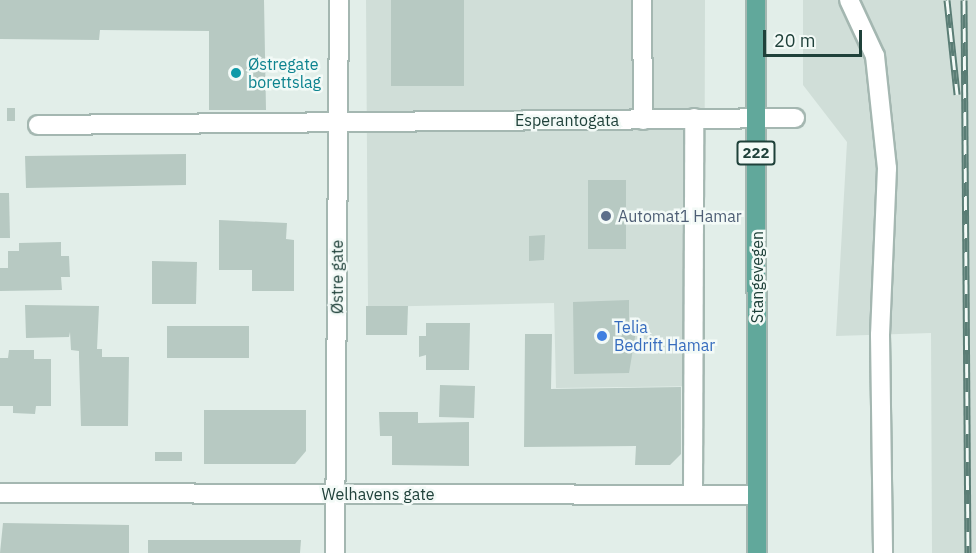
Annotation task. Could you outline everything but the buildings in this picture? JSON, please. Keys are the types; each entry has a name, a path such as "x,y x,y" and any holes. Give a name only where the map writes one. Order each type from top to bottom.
{"main road":[{"name":"Stangevegen","path":"756,0 757,553"}],"street":[{"name":"Østre gate","path":"335,553 339,0"},
{"path":"642,0 643,120"},
{"path":"849,0 875,56 887,168 880,335 883,553"},
{"path":"693,494 694,118"},
{"name":"Esperantogata","path":"38,125 795,118"},
{"name":"Welhavens gate","path":"0,493 757,495"}],"shaded area":[{"path":"366,0 705,0 704,386 556,388 554,303 368,307"},
{"path":"803,0 976,0 976,553 932,553 931,333 836,336 847,142 803,85"}],"railway":[{"path":"947,0 957,94"},
{"path":"964,0 968,553"}],"place":[{"name":"Østregate borettslag","path":"236,73"},
{"name":"Automat1 Hamar","path":"606,216"},
{"name":"Telia Bedrift Hamar","path":"602,336"}]}
